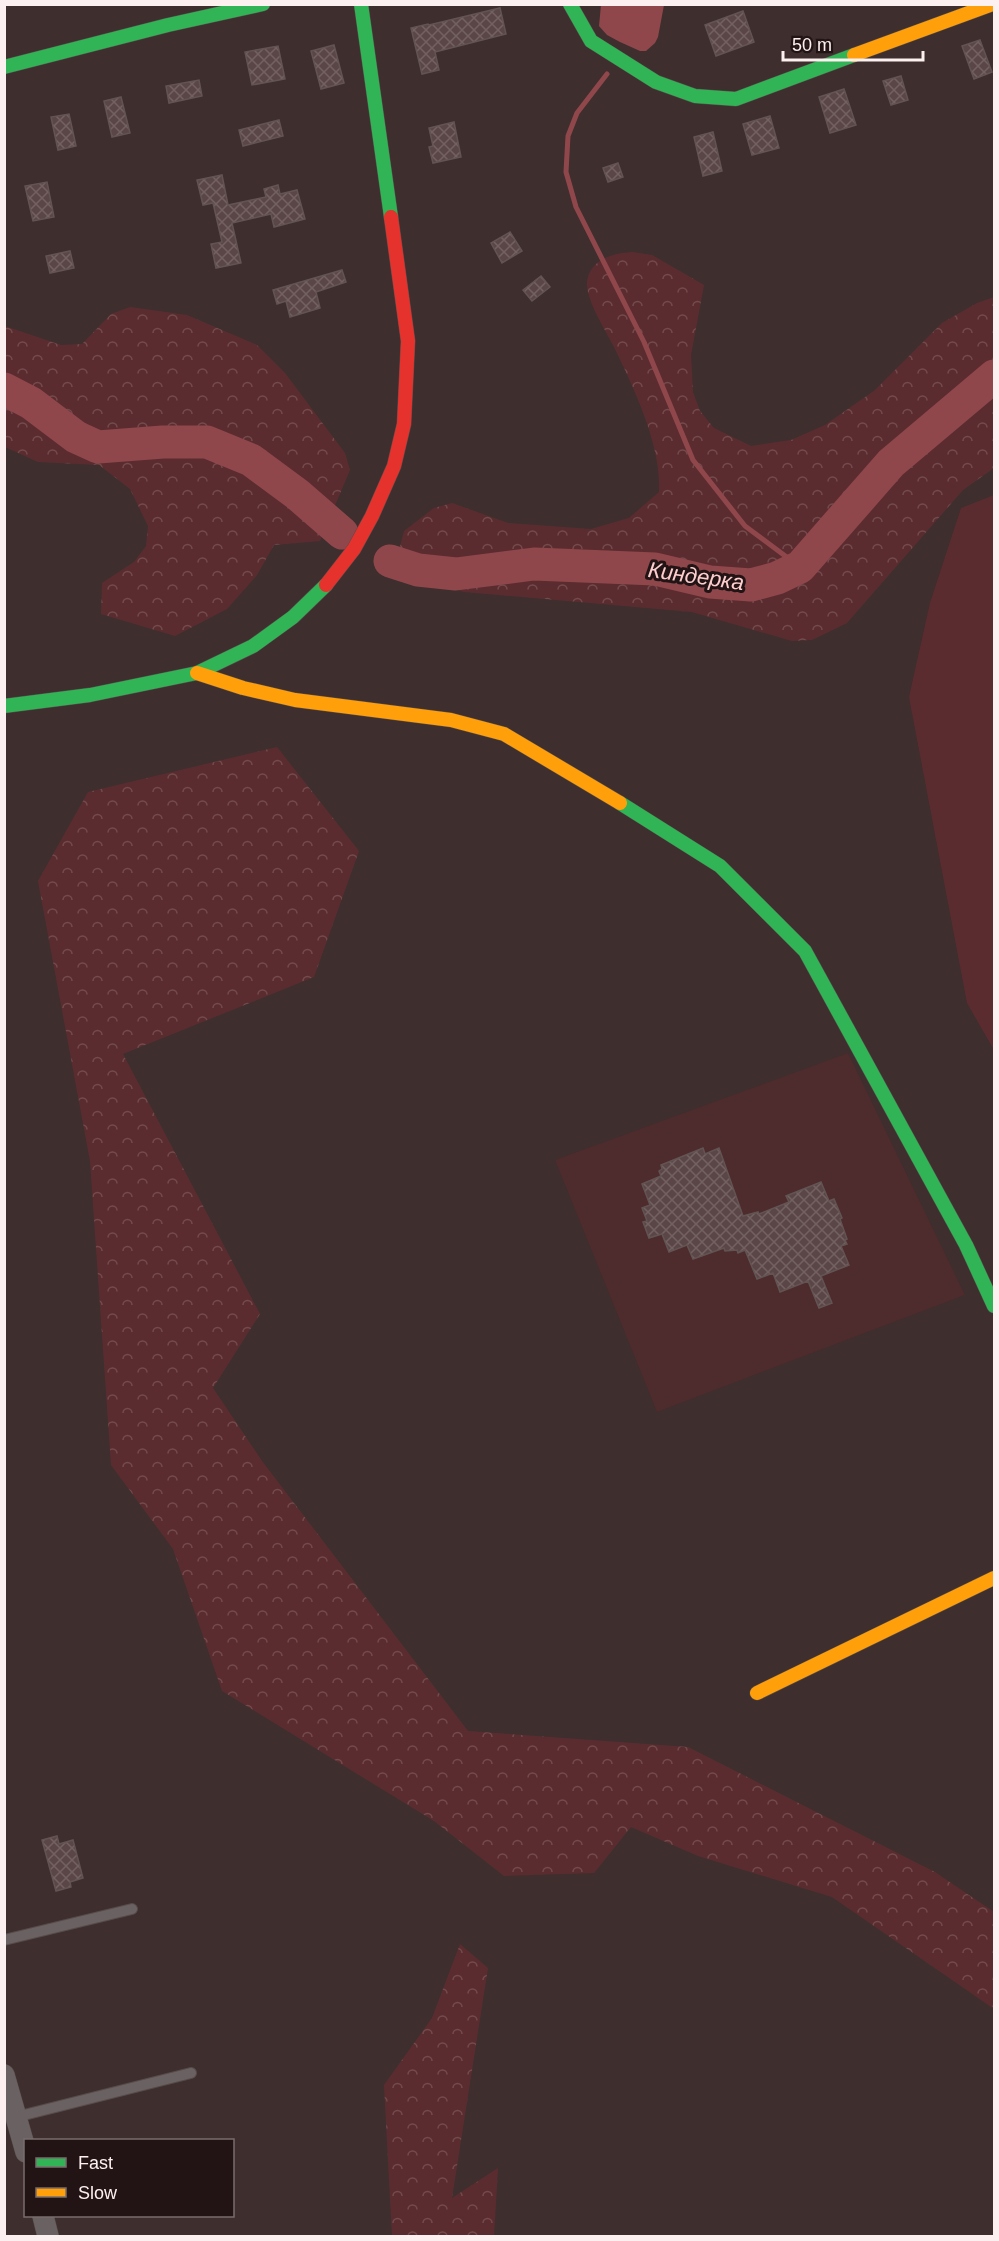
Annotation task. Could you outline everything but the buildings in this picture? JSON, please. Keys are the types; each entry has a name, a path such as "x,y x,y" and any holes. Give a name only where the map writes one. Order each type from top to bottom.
{"street":[{"path":"4,67 168,25 263,4"},
{"path":"4,706 90,695 197,673 253,646 293,617 329,582 354,549 372,516 394,466 404,424 408,340 361,4"},
{"path":"570,4 591,41 656,82 695,96 736,99 993,4"},
{"path":"197,673 243,688 295,700 451,720 504,734 575,775 720,866 805,951 992,1295"},
{"path":"757,1693 994,1578"},
{"path":"4,2075 24,2145"},
{"path":"43,2217 48,2236"}],"lane":[{"path":"4,1940 132,1909"},
{"path":"16,2117 191,2073"}],"shaded area":[{"path":"601,5 664,5 655,43 646,51 640,51 607,35 599,26"},
{"path":"848,1053 965,1295 657,1412 555,1160"}],"green space":[{"path":"632,252 652,255 704,285 691,355 693,392 700,411 714,428 751,446 791,440 825,425 875,390 942,323 977,303 994,297 994,468 963,490 847,623 812,640 792,641 692,612 464,592 436,583 412,565 399,550 404,531 434,508 452,503 508,523 591,529 629,518 659,492 656,455 645,417 621,361 593,306 587,282 593,268 604,259"},
{"path":"130,307 187,315 257,345 285,373 345,453 350,470 320,541 274,545 257,575 227,609 175,636 101,614 102,583 134,562 146,546 148,526 130,489 99,465 38,462 5,447 5,326 61,345 82,344 111,314"},
{"path":"994,495 994,1050 967,1003 909,697 930,603 961,508"},
{"path":"277,747 359,851 314,977 123,1054 260,1314 213,1388 262,1461 468,1731 688,1747 935,1872 994,1912 994,2009 832,1897 698,1856 631,1827 594,1873 504,1876 434,1821 222,1691 173,1549 111,1465 90,1161 38,881 88,792"},
{"path":"460,1944 488,1968 452,2198 498,2168 494,2236 392,2236 384,2085 432,2018"}],"waterway":[{"path":"607,74 577,113 568,136 566,172 576,207 644,342 693,460 745,526 800,567"},
{"name":"Киндерка","path":"390,561 418,570 456,574 534,564 655,569 710,582 751,585 777,578 800,567 891,463 994,376"},
{"name":"Киндерка","path":"4,389 31,403 76,437 98,447 163,442 207,442 251,460 297,494 342,533"}],"traffic: fast":[{"path":"4,67 168,25 263,4"},
{"path":"361,4 391,217"},
{"path":"570,4 591,41 656,82 695,96 736,99 854,55"},
{"path":"4,706 90,695 197,673 253,646 293,617 326,585"},
{"path":"620,803 720,866 805,951 966,1245 994,1306"}],"traffic: slow":[{"path":"854,55 993,4"},
{"path":"197,673 243,688 295,700 451,720 504,734 620,803"},
{"path":"757,1693 994,1578"}],"traffic: jam":[{"path":"326,585 354,549 372,516 394,466 404,424 408,341 391,217"}]}
